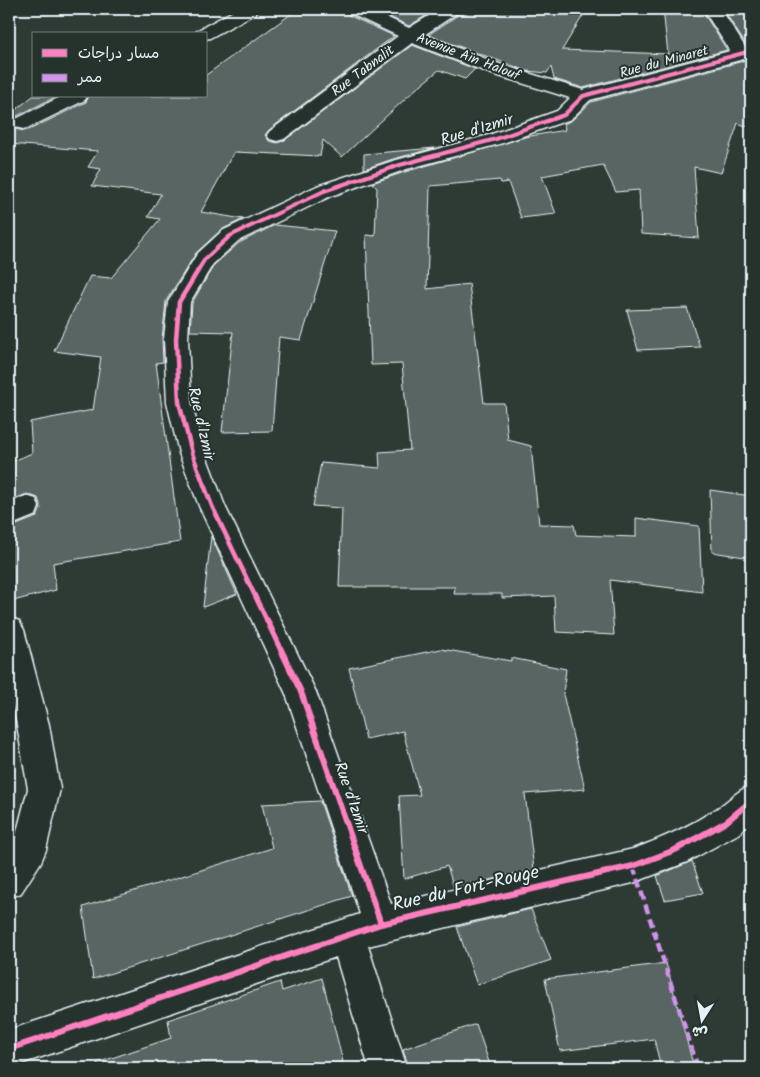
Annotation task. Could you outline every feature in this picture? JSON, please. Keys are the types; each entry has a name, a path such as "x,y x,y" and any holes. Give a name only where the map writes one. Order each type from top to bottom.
{"street":[{"path":"208,32 250,9"},
{"name":"Avenue Aïn Halouf","path":"355,9 411,36 532,81 583,96"},
{"name":"Rue Tabnalit","path":"277,135 411,36 451,9"},
{"path":"712,9 746,52"},
{"name":"Rue du Minaret","path":"583,96 746,52"},
{"name":"Rue d'Izmir","path":"381,924 302,692 212,506 192,453 180,402 176,338 179,302 204,258 230,236 324,191 400,165 496,139 564,115 583,96"},
{"path":"23,123 74,98"},
{"path":"9,630 33,725 44,789 29,850 9,881"},
{"name":"Rue du Fort-Rouge","path":"9,1049 381,924 633,866 675,850 718,827 751,801"},
{"path":"347,936 388,1068"}],"building":[{"path":"298,9 344,9 348,15 394,36 269,130 265,135 269,141 278,143 285,140 412,45 475,69 465,79 439,70 342,157 323,140 320,156 234,152 201,212 243,219 221,230 196,253 166,301 162,339 163,362 156,363 180,542 53,563 56,590 9,602 9,528 37,517 41,508 38,498 27,494 9,501 9,463 32,453 30,422 93,410 101,357 54,351 90,276 111,278 160,219 148,217 161,194 92,186 101,169 88,167 98,151 9,144 9,115 32,97 53,98 15,117 11,123 15,129 24,131 86,102 88,98 208,98 208,74"},
{"path":"373,9 437,9 409,26"},
{"path":"462,9 587,9 562,50 668,54 663,9 701,9 727,50 583,88 554,79 551,67 547,73 527,71 428,35 458,15"},
{"path":"723,9 751,9 751,44 746,45"},
{"path":"751,59 751,128 738,123 721,173 694,167 699,238 641,234 639,190 616,192 603,165 542,176 556,214 521,218 508,182 501,183 500,180 430,186 427,289 469,284 484,403 504,403 508,440 531,446 539,524 574,525 576,535 636,537 636,518 699,526 702,592 610,580 614,635 556,632 554,596 502,598 502,594 454,594 455,587 339,587 342,508 313,506 321,463 380,468 379,452 410,450 402,364 371,365 366,235 375,236 377,188 372,183 525,137 565,130 564,124 572,120 591,102"},
{"path":"435,148 393,159 364,169 364,154"},
{"path":"275,225 335,231 301,340 279,337 272,431 222,432 233,332 190,331 192,303 214,265 239,243"},
{"path":"687,308 700,347 638,350 627,310"},
{"path":"710,490 751,496 751,558 712,552"},
{"path":"211,536 237,594 203,607"},
{"path":"441,649 511,661 511,658 566,669 563,694 585,789 525,794 534,870 454,888 447,866 404,879 399,796 420,795 403,731 366,739 349,668"},
{"path":"320,801 352,896 93,979 83,907 272,848 262,804"},
{"path":"692,861 703,893 665,900 657,876"},
{"path":"531,909 551,960 477,985 457,927"},
{"path":"666,963 694,1068 661,1068 654,1039 560,1051 545,979"},
{"path":"322,978 343,1062 326,1068 98,1068 97,1063 171,1038 168,1020 280,982 282,991"},
{"path":"476,1024 491,1068 409,1068 403,1049"}],"marked path":[{"path":"633,866 698,1068"}],"cycle path":[{"path":"381,924 301,692 212,506 192,453 179,402 176,339 179,302 205,259 230,236 324,191 400,165 496,139 564,115 583,96 751,51"},
{"path":"9,1049 381,924 633,866 675,850 726,822 751,801"}]}
